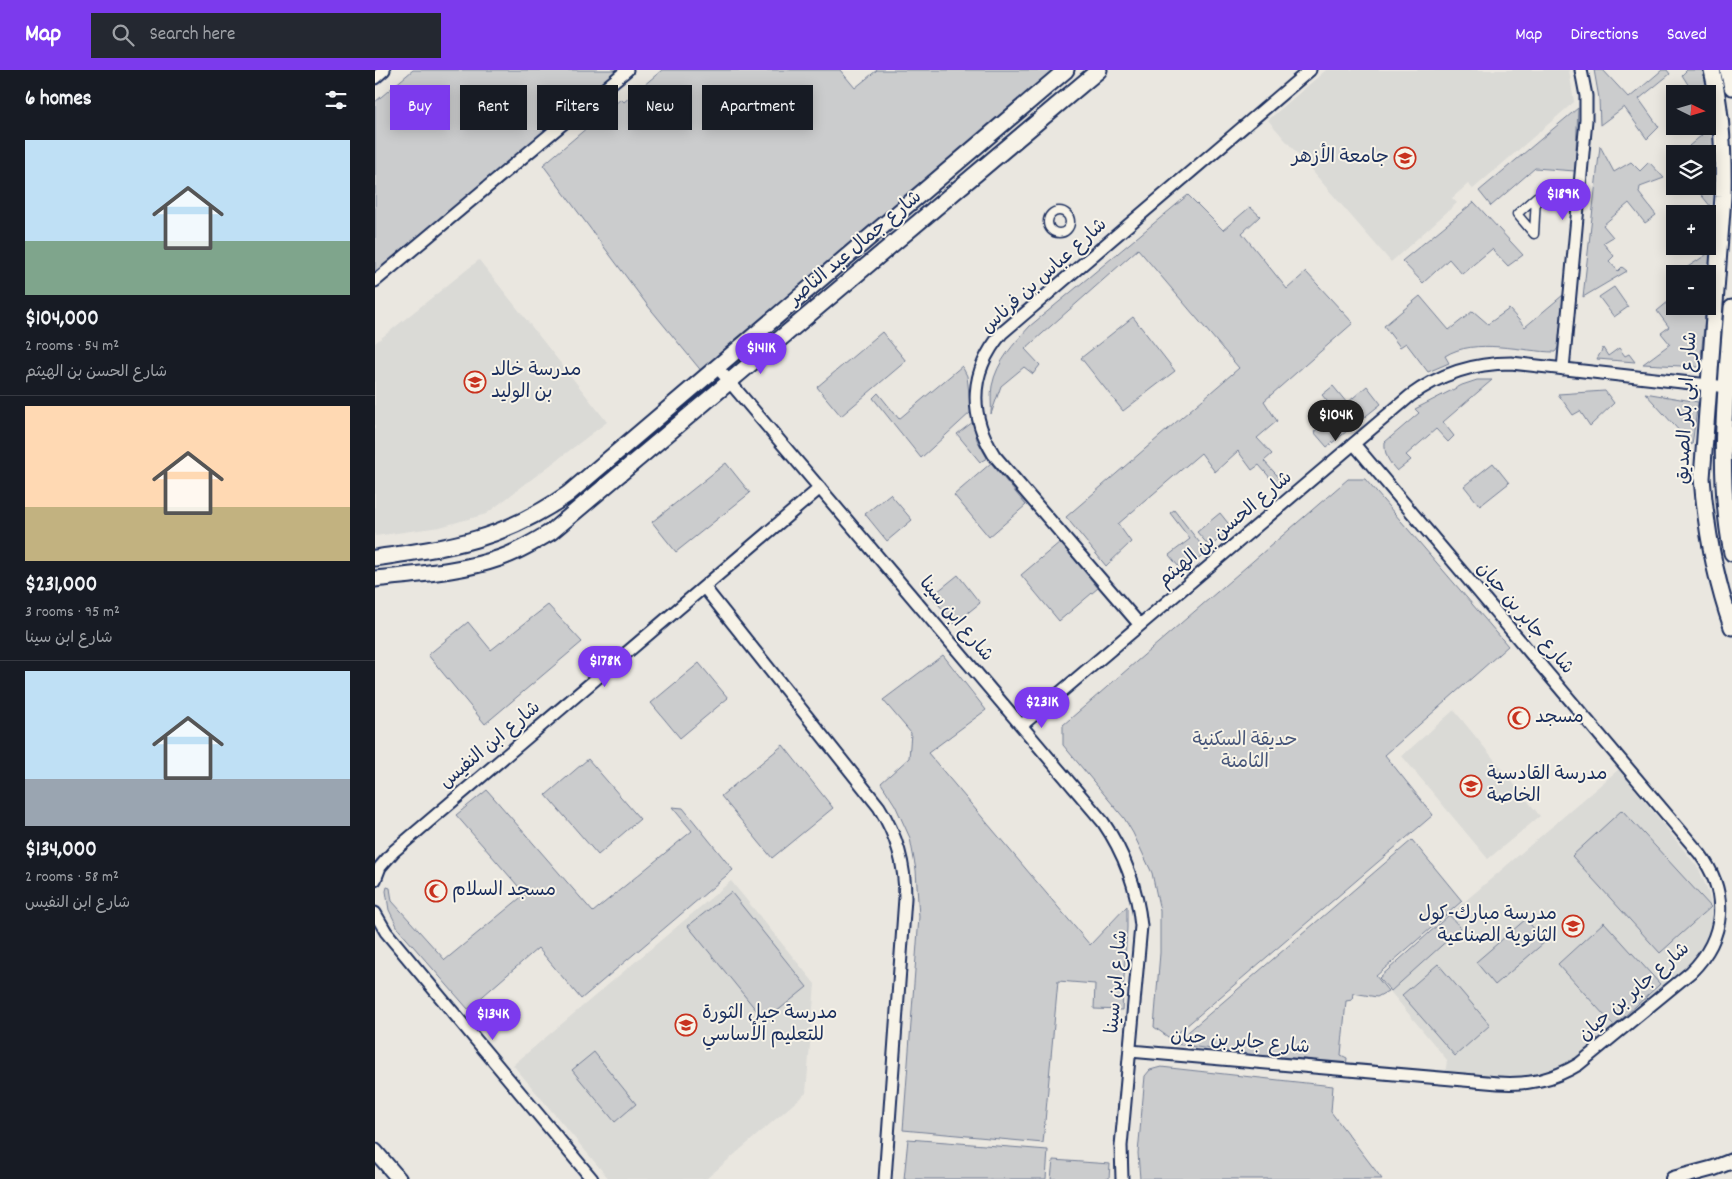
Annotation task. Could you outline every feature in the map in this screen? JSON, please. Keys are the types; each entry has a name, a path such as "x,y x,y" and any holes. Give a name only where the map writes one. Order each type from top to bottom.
{"main road":[{"name":"شارع جمال عبد الناصر","path":"375,558 467,543 489,536 530,518 549,507 573,489 1066,70"},
{"name":"شارع جمال عبد الناصر","path":"375,579 469,567 501,558 535,542 566,520 1099,70"},
{"name":"شارع ابى بكر الصديق","path":"1712,70 1720,112 1724,169 1701,478 1714,567 1732,627"},
{"path":"1728,70 1732,88"},
{"name":"شارع ابى بكر الصديق","path":"1732,308 1723,482 1725,510 1732,553"}],"street":[{"path":"375,78 384,70"},
{"path":"375,281 627,70"},
{"name":"شارع عباس بن فرناس","path":"1140,625 994,455 978,422 976,397 979,374 988,352 1002,333 1310,70"},
{"path":"1563,369 1586,114 1586,96 1581,70"},
{"name":"شارع الحسن بن الهيثم","path":"1022,726 1410,396 1451,372 1481,365 1511,363 1727,387"},
{"name":"شارع ابن سينا","path":"717,367 1103,822 1120,849 1137,894 1141,926 1121,1146 1122,1179"},
{"name":"شارع جابر بن حيان","path":"1130,1051 1498,1083 1519,1084 1539,1082 1566,1072 1591,1055 1691,972 1707,954 1715,938 1719,917 1719,897 1715,879 1707,863 1353,444"},
{"name":"شارع ابن النفيس","path":"375,880 380,867 394,851 820,488"},
{"path":"704,587 879,806 899,848 903,864 905,898 885,1179"},
{"path":"375,913 385,932 592,1179"},
{"path":"378,1160 399,1179"},
{"path":"1673,1179 1732,1161"}],"shaded area":[{"name":"جامعة الأزهر","path":"1326,70 1569,70 1574,102 1473,189 1468,184 1452,198 1457,203 1391,262 1268,120"},
{"name":"مدرسة خالد بن الوليد","path":"479,260 607,422 486,514 440,527 375,536 375,343"},
{"name":"مدرسة القادسية الخاصة","path":"1454,710 1540,816 1488,859 1402,756"},
{"name":"مدرسة مبارك-كول الثانوية الصناعية","path":"1619,769 1699,869 1708,892 1713,914 1708,937 1691,962 1578,1064 1535,1083 1445,1076 1447,1060 1379,978 1449,915"},
{"name":"مدرسة جيل الثورة للتعليم الأساسي","path":"731,881 815,984 806,1093 706,1179 609,1179 513,1065"}],"green space":[{"path":"413,70 619,70 601,85 537,85 537,130 547,130 375,273 375,102 390,89 390,130 450,130 450,85 395,85"},
{"path":"662,70 840,70 855,88 877,70 1057,70 703,373 648,306 543,165 584,130 618,130 618,102 621,99 624,102 628,99 628,130 692,130 692,85 644,85"},
{"path":"1594,70 1603,70 1629,98 1662,70 1667,70 1670,74 1639,99 1659,127 1647,139 1624,107 1600,125 1599,98"},
{"path":"1687,70 1703,70 1707,85 1688,85 1682,75"},
{"path":"1578,108 1575,171 1535,168 1491,206 1479,191"},
{"path":"1702,135 1713,135 1714,145 1690,145"},
{"path":"1600,146 1614,172 1631,162 1640,171 1649,162 1664,178 1640,187 1639,193 1656,215 1645,223 1629,203 1603,225 1613,237 1603,243 1614,256 1609,261 1618,271 1622,267 1627,271 1583,297"},
{"path":"1716,189 1717,203 1716,217 1716,205 1709,205 1701,195 1716,195"},
{"path":"1188,195 1223,230 1250,207 1260,216 1242,233 1287,289 1306,272 1353,323 1264,401 1277,421 1257,438 1272,454 1264,461 1284,483 1278,487 1259,465 1252,470 1238,451 1215,472 1201,453 1118,524 1131,542 1106,566 1066,517 1239,368 1138,249 1025,349 1040,365 1033,374 1024,367 1001,386 991,414 992,386 1002,361 1012,346 1030,326"},
{"path":"1474,202 1523,255 1508,266 1492,249 1462,274 1449,259 1423,283 1402,261"},
{"path":"1706,255 1712,255 1711,265 1691,265"},
{"path":"1614,287 1628,307 1614,317 1599,297"},
{"path":"1563,295 1560,345 1555,352 1485,346 1470,347 1457,350 1445,356 1449,363 1428,372 1406,343 1400,347 1384,326 1420,296 1449,330 1473,311 1488,324 1509,309 1525,327"},
{"path":"1666,304 1666,315 1705,315 1700,367 1643,364 1670,344 1661,333 1669,327 1657,311"},
{"path":"1133,317 1175,371 1123,411 1081,358"},
{"path":"882,332 906,361 841,416 817,387"},
{"path":"1603,348 1608,356 1619,348 1625,356 1629,354 1635,362 1597,359"},
{"path":"962,366 967,376 971,412 921,458 873,398 878,393 899,419"},
{"path":"1477,380 1492,380 1443,422 1454,436 1448,442 1436,429 1406,455 1411,460 1397,471 1385,451 1385,442 1419,413 1415,409 1462,385"},
{"path":"1333,386 1347,403 1367,386 1381,404 1327,447 1314,432 1337,413 1322,395"},
{"path":"1605,391 1614,403 1590,426 1580,411 1573,415 1558,394"},
{"path":"1645,393 1698,402 1692,445"},
{"path":"973,422 977,440 987,458 980,462 957,434"},
{"path":"726,463 750,493 676,552 652,522"},
{"path":"991,463 1026,505 989,537 954,495"},
{"path":"1493,463 1509,483 1480,506 1464,486"},
{"name":"حديقة السكنية الثامنة","path":"1348,479 1365,479 1508,646 1385,755 1433,815 1171,1039 1154,1027 1160,953 1160,911 1152,873 1124,818 1063,745 1063,725"},
{"path":"890,494 912,520 887,541 865,514"},
{"path":"1174,510 1207,552 1183,572 1169,555 1190,539 1170,513"},
{"path":"1220,513 1232,528 1210,547 1197,532"},
{"path":"1060,542 1098,588 1059,621 1021,575"},
{"path":"958,575 980,603 954,624 932,596"},
{"path":"548,605 582,642 485,724 428,655 468,622 491,650"},
{"path":"943,655 986,710 928,753 1090,945 1127,906 1122,1010 1094,1009 1095,984 1058,981 1043,1143 903,1130 919,917 916,870 910,838 895,805 881,783 909,758 911,733 883,700"},
{"path":"699,663 728,698 680,738 651,703"},
{"path":"783,745 833,808 772,858 721,796"},
{"path":"588,759 640,819 598,855 546,795"},
{"path":"487,790 593,912 692,831 672,807 683,808 733,870 581,999 538,948 468,1009 399,930 389,910 386,891 387,887 390,888 392,901 445,960 525,894 456,815"},
{"path":"1622,810 1711,907 1660,953 1572,856"},
{"path":"1412,840 1462,901 1376,976 1388,991 1377,997 1353,993 1352,1000 1346,1001 1341,1055 1347,1058 1346,1067 1174,1044"},
{"path":"731,892 807,987 765,1021 688,926"},
{"path":"1449,915 1461,928 1391,991 1379,978"},
{"path":"1526,919 1545,942 1495,985 1476,962"},
{"path":"1604,922 1660,984 1614,1026 1558,964"},
{"path":"1438,964 1490,1025 1455,1056 1402,995"},
{"path":"594,1052 636,1104 615,1122 572,1070"},
{"path":"1161,1067 1333,1086 1331,1112 1382,1179 1140,1179 1138,1153 1145,1076 1150,1070"},
{"path":"908,1139 1048,1150 1046,1179 904,1179"},
{"path":"1053,1160 1110,1164 1109,1179 1051,1179"}],"place":[{"name":"جامعة الأزهر","path":"1405,158"},
{"name":"مدرسة خالد بن الوليد","path":"475,382"},
{"name":"مسجد","path":"1519,718"},
{"name":"مدرسة القادسية الخاصة","path":"1471,786"},
{"name":"مسجد السلام","path":"436,891"},
{"name":"مدرسة مبارك-كول الثانوية الصناعية","path":"1573,926"},
{"name":"مدرسة جيل الثورة للتعليم الأساسي","path":"686,1025"}]}
